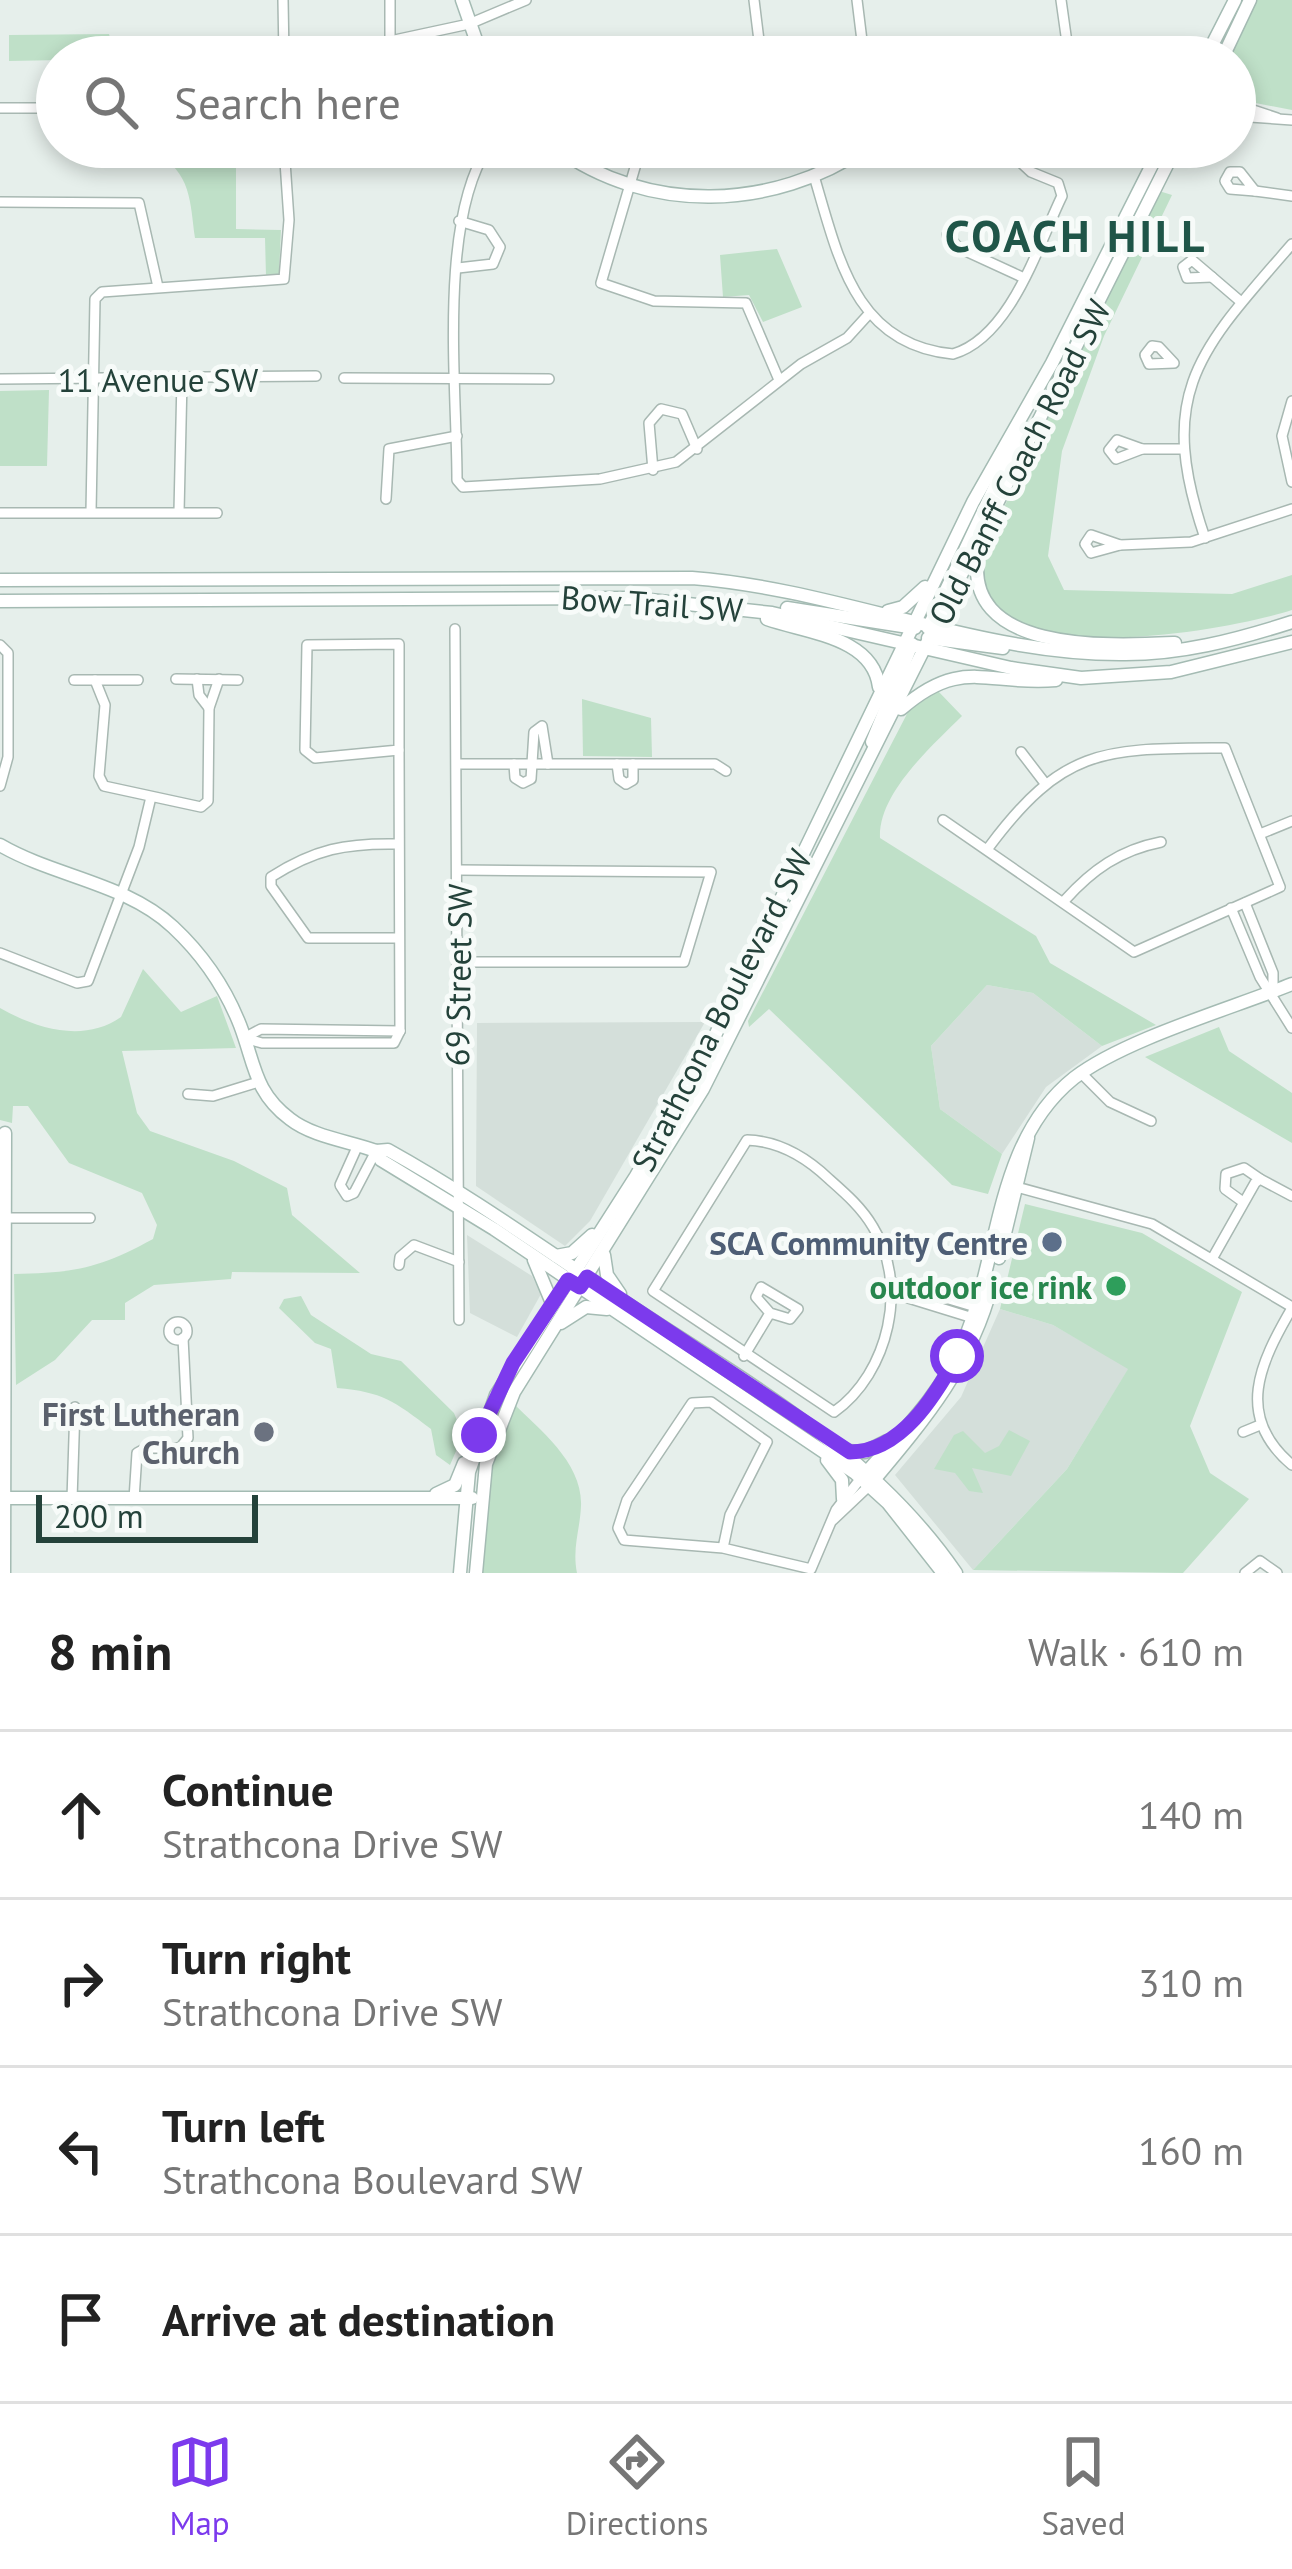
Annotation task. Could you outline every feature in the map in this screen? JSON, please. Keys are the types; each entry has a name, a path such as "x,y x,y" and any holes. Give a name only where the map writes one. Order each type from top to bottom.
{"main road":[{"path":"462,0 474,36"},
{"path":"1215,36 1235,0"},
{"path":"1233,36 1250,0"},
{"path":"595,168 629,186 715,197 814,176 828,168"},
{"name":"Old Banff Coach Road SW","path":"921,633 938,573 1052,364 1150,168"},
{"name":"Old Banff Coach Road SW","path":"921,633 984,533 1167,168"},
{"path":"849,800 921,633 1052,364"},
{"path":"984,533 976,574 982,596 994,614 1022,630 1116,644 1254,634"},
{"path":"882,612 917,597 938,573"},
{"name":"Bow Trail SW","path":"0,580 652,576 741,583 882,612 921,633 1081,678 1171,673 1292,642"},
{"name":"Bow Trail SW","path":"0,601 581,595 738,608"},
{"path":"738,608 797,609 1040,655 1195,649 1292,622"},
{"path":"738,608 855,648 875,666 880,691"},
{"name":"Strathcona Boulevard SW","path":"472,1498 498,1427 609,1217 718,1031 880,691 921,633"},
{"name":"Strathcona Boulevard SW","path":"472,1498 479,1435 504,1378 552,1303 604,1256 703,1089 895,714 921,633"},
{"path":"895,714 930,684 954,676 1038,682 1081,678"},
{"path":"0,845 69,878 121,893 170,923 206,963 244,1038 256,1083 294,1122 376,1151 388,1150 456,1188 556,1256 611,1309 869,1478 943,1573"},
{"path":"869,1478 938,1402 979,1314 1019,1146 1049,1103 1081,1073 1292,984"},
{"path":"3,1132 4,1573"},
{"path":"376,1151 381,1160 530,1253 628,1304 843,1451 956,1573"},
{"path":"556,1256 572,1252 609,1217"},
{"path":"530,1253 552,1303"},
{"path":"604,1256 607,1275 628,1304"},
{"path":"550,1331 586,1306 611,1309"},
{"path":"869,1478 948,1372 979,1314"},
{"path":"843,1451 872,1450 904,1432"},
{"path":"428,1497 455,1485 479,1435"},
{"path":"799,1435 833,1467 843,1485 843,1499"},
{"path":"2,1498 472,1498"},
{"path":"460,1573 472,1498"},
{"path":"472,1498 476,1573"}],"street":[{"path":"283,0 284,36"},
{"path":"390,0 390,36"},
{"path":"410,36 469,24 526,0"},
{"path":"754,0 758,36"},
{"path":"856,0 861,36"},
{"path":"1061,0 1066,36"},
{"path":"0,108 36,108"},
{"path":"1256,110 1287,120"},
{"path":"1256,118 1287,120"},
{"path":"91,512 98,295 284,279 289,220 285,168"},
{"path":"477,168 465,190 459,221 458,480 463,488 523,488 653,470 697,449 778,380 839,344 867,316"},
{"path":"635,168 600,277 603,287 654,302 746,303 778,380"},
{"path":"814,176 848,283 867,316 917,346 958,353 991,328 1022,277 1062,193 1054,181 1027,168"},
{"path":"1256,191 1292,196"},
{"path":"0,202 139,203 158,287"},
{"path":"458,268 493,264 500,247 489,230 459,221"},
{"path":"947,235 959,248 1022,277"},
{"path":"1205,538 1183,449 1186,405 1196,372 1240,302 1291,244"},
{"path":"1212,277 1240,302"},
{"path":"1174,363 1196,372"},
{"name":"11 Avenue SW","path":"0,379 316,376"},
{"path":"344,378 549,380"},
{"path":"179,512 182,379"},
{"path":"1292,401 1282,436 1292,482"},
{"path":"653,470 649,423 661,409 682,414 697,449"},
{"path":"386,499 386,457 392,446 458,436"},
{"path":"1142,449 1183,449"},
{"path":"1120,545 1205,538 1292,509"},
{"path":"0,513 217,513"},
{"name":"69 Street SW","path":"455,629 459,1320"},
{"path":"244,1038 262,1043 394,1043 400,1030 399,644 308,645 305,750 315,758 399,750"},
{"path":"0,645 8,653 9,727 0,786"},
{"path":"176,679 238,680"},
{"path":"197,679 199,695 209,708"},
{"path":"74,680 138,680"},
{"path":"94,680 105,705 99,776 104,786 201,807 208,801 209,708 219,680"},
{"path":"105,705 115,696 117,680"},
{"path":"514,764 515,778 523,783 531,779 535,732 542,727 548,764"},
{"path":"944,820 1134,952 1280,886 1226,748 1116,750 1044,782 989,847"},
{"path":"1021,752 1044,782"},
{"path":"458,764 716,764 725,771"},
{"path":"617,764 619,779 626,784 633,780 633,764"},
{"path":"0,953 77,982 88,981 151,796"},
{"path":"1260,834 1292,821"},
{"path":"1065,900 1117,856 1161,842"},
{"path":"397,844 343,843 307,854 271,877 271,886 308,938 398,938"},
{"path":"459,870 711,872 684,962 460,962"},
{"path":"1244,903 1273,973 1273,992"},
{"path":"1232,908 1260,977 1292,1028"},
{"path":"1081,1073 1110,1102 1150,1121"},
{"path":"188,1094 213,1096 256,1083"},
{"path":"747,1140 800,1154 857,1204 876,1230 892,1288 875,1361 833,1412 743,1356 653,1291 747,1140"},
{"path":"358,1145 340,1185 347,1196 354,1193 376,1151"},
{"path":"1243,1202 1225,1189 1226,1174 1244,1168 1292,1196"},
{"path":"1212,1259 1260,1179"},
{"path":"1012,1186 1137,1219 1292,1307 1258,1374 1260,1425 1292,1465"},
{"path":"3,1218 90,1217"},
{"path":"399,1265 414,1245 459,1262"},
{"path":"761,1287 798,1309 790,1319 770,1313 756,1297 761,1287"},
{"path":"892,1288 979,1314"},
{"path":"743,1356 770,1313"},
{"path":"134,1499 139,1451 180,1448 187,1441 184,1338"},
{"path":"723,1548 730,1515 767,1442 701,1398 692,1403 640,1478 618,1528 630,1543 723,1548 811,1569 843,1499 869,1478"},
{"path":"72,1498 75,1407"},
{"path":"1243,1432 1260,1425"},
{"path":"832,1520 869,1478"},
{"path":"1245,1573 1260,1561 1277,1573"}],"shaded area":[{"path":"987,985 1033,993 1102,1046 1046,1087 1002,1154 940,1109 931,1046"},
{"path":"705,1022 590,1221 565,1246 476,1186 477,1023"},
{"path":"467,1235 532,1276 541,1294 517,1337 470,1313"},
{"path":"1000,1309 1053,1325 1129,1368 1067,1469 973,1570 895,1475 961,1397"}],"green space":[{"path":"1255,0 1292,0 1292,110 1256,103 1256,36 1238,36"},
{"path":"9,35 110,36 36,36 36,60 9,61"},
{"path":"236,168 236,229 281,230 279,274 266,276 265,238 195,238 190,201 176,169"},
{"path":"1159,191 1172,195 1104,336 1062,451 1048,556 1064,590 1232,594 1292,575 1292,610 1157,635 1100,638 1048,632 1008,618 984,590 984,548"},
{"path":"777,249 802,307 763,322 749,295 723,297 720,255"},
{"path":"49,390 47,466 0,466 0,391"},
{"path":"938,691 962,716 897,787 880,838 1036,936 1050,963 1156,1025 1102,1046 1033,993 987,985 931,1046 940,1109 1002,1154 988,1194 952,1185 769,1009 749,1027 748,1021 909,710"},
{"path":"582,699 651,718 652,757 583,756"},
{"path":"143,969 181,1012 217,996 236,1048 122,1051 137,1113 150,1131 234,1161 287,1188 292,1215 360,1273 232,1272 231,1279 154,1285 125,1303 125,1320 92,1320 55,1360 16,1385 14,1274 102,1263 153,1239 157,1225 142,1193 69,1163 28,1106 13,1106 12,1123 0,1120 0,1008 45,1027 92,1030 121,1017"},
{"path":"1219,1027 1229,1051 1292,1093 1292,1143 1145,1057"},
{"path":"1025,1204 1142,1233 1242,1292 1190,1426 1210,1473 1249,1499 1183,1573 973,1570 1067,1469 1128,1369 1053,1325 1000,1309"},
{"path":"301,1296 311,1315 371,1354 401,1361 454,1413 463,1435 450,1465 436,1455 431,1429 407,1411 377,1395 337,1388 331,1349 315,1343 279,1308 284,1299"},
{"path":"513,1403 558,1448 575,1476 581,1506 577,1573 479,1573 487,1475"},
{"path":"1009,1430 1030,1441 1011,1476 972,1468 983,1493 969,1491 955,1473 934,1469 954,1435 963,1431 985,1453 999,1446"}],"place":[{"name":"SCA Community Centre","path":"1052,1242"},
{"name":"outdoor ice rink","path":"1116,1286"},
{"name":"First Lutheran Church","path":"264,1432"}],"district":[{"name":"COACH HILL","path":"1076,235"}],"route":[{"path":"479,1435 513,1363 568,1280 580,1287 587,1277 843,1451 872,1450 904,1432 957,1356"}]}
